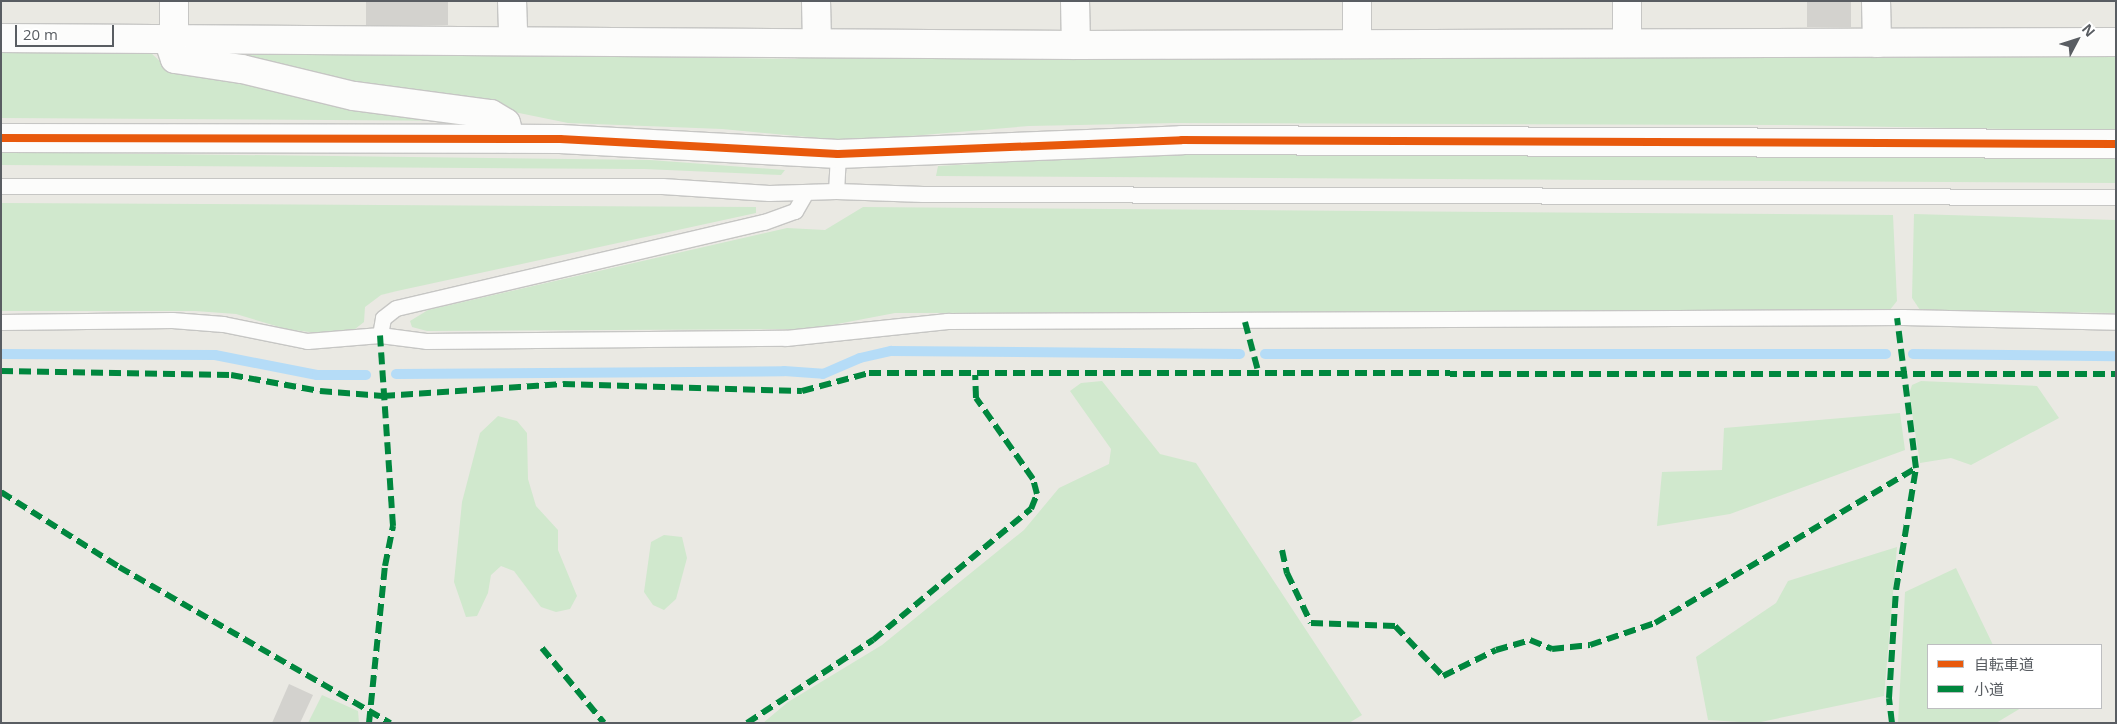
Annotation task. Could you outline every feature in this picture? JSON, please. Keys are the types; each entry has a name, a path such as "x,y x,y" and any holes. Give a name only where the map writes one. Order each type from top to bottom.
{"street":[{"path":"174,1 171,39 175,59 242,68 354,96 492,114 506,123 510,139"},
{"path":"512,1 513,39"},
{"path":"816,1 817,42"},
{"path":"1075,1 1076,44"},
{"path":"1357,1 1357,44"},
{"path":"1627,1 1627,43"},
{"path":"1876,1 1877,42"},
{"path":"1,38 513,39 1076,44 2116,42"},
{"path":"1,138 510,139 838,154 1182,140 2116,144"}],"lane":[{"path":"836,191 838,154"},
{"path":"1,186 662,186 806,192 836,191 923,194 2116,197"},
{"path":"380,335 383,318 396,308 764,222 795,211 806,192"},
{"path":"1,322 172,320 224,324 307,341 380,335 426,341 786,338 947,321 1903,318 2116,322"}],"green space":[{"path":"207,51 795,59 823,54 2116,54 2116,131 1786,125 1176,123 1029,126 851,141 722,129 568,123 435,96 313,78"},
{"path":"1,52 151,53 164,65 481,121 1,118"},
{"path":"1,152 650,160 785,170 781,175 644,169 1,165"},
{"path":"1189,153 2116,159 2116,183 936,176 938,166"},
{"path":"1,203 756,207 756,213 381,295 365,307 364,322 355,329 317,333 286,329 236,314 195,311 1,311"},
{"path":"863,207 1893,215 1897,301 1889,311 895,313 811,329 427,331 412,327 410,321 428,310 787,228 825,230"},
{"path":"1914,214 2116,220 2116,313 1920,310 1912,298"},
{"path":"1102,381 1160,454 1196,463 1362,715 1349,723 763,723 788,702 882,645 1024,530 1059,488 1109,464 1111,449 1070,391 1081,383"},
{"path":"1921,381 2037,386 2059,418 1971,465 1951,458 1920,463 1909,394 1912,385"},
{"path":"1900,413 1905,450 1730,514 1657,526 1662,472 1722,470 1724,428"},
{"path":"498,416 517,421 527,433 528,479 536,506 558,530 558,550 577,596 570,609 556,612 541,607 514,571 501,566 491,575 488,593 477,616 466,617 454,582 462,502 480,433"},
{"path":"664,535 682,537 687,558 676,599 664,610 653,605 644,592 651,542"},
{"path":"1897,547 1884,696 1756,723 1708,720 1696,657 1776,603 1788,581"},
{"path":"1956,568 1993,644 1927,644 1927,709 2019,709 1996,723 1898,723 1905,592"},
{"path":"322,695 358,711 359,723 308,723"}],"building":[{"path":"366,1 448,1 448,25 366,25"},
{"path":"1807,1 1851,1 1851,27 1807,27"},
{"path":"289,684 313,695 300,723 272,723"}],"waterway":[{"path":"396,374 784,371 823,374 860,358 891,351 1240,354"},
{"path":"1,354 215,355 317,375 366,375"},
{"path":"1265,354 1886,354"},
{"path":"1913,354 2116,356"}],"marked path":[{"path":"1892,723 1889,698 1896,590 1916,468 1897,318"},
{"path":"1245,322 1258,371"},
{"path":"369,723 385,566 393,526 380,335"},
{"path":"1,371 231,375 320,391 383,396 563,384 802,391 869,373 2116,374"},
{"path":"747,723 873,640 1031,509 1037,494 1033,479 976,398 975,375"},
{"path":"1282,550 1287,573 1311,623 1395,626 1443,676 1496,650 1530,640 1552,649 1590,645 1655,623 1916,468"},
{"path":"1,492 119,567 390,723"},
{"path":"542,648 604,723"}],"cycle path":[{"path":"1,138 560,139 838,154 1182,140 2116,144"}]}
